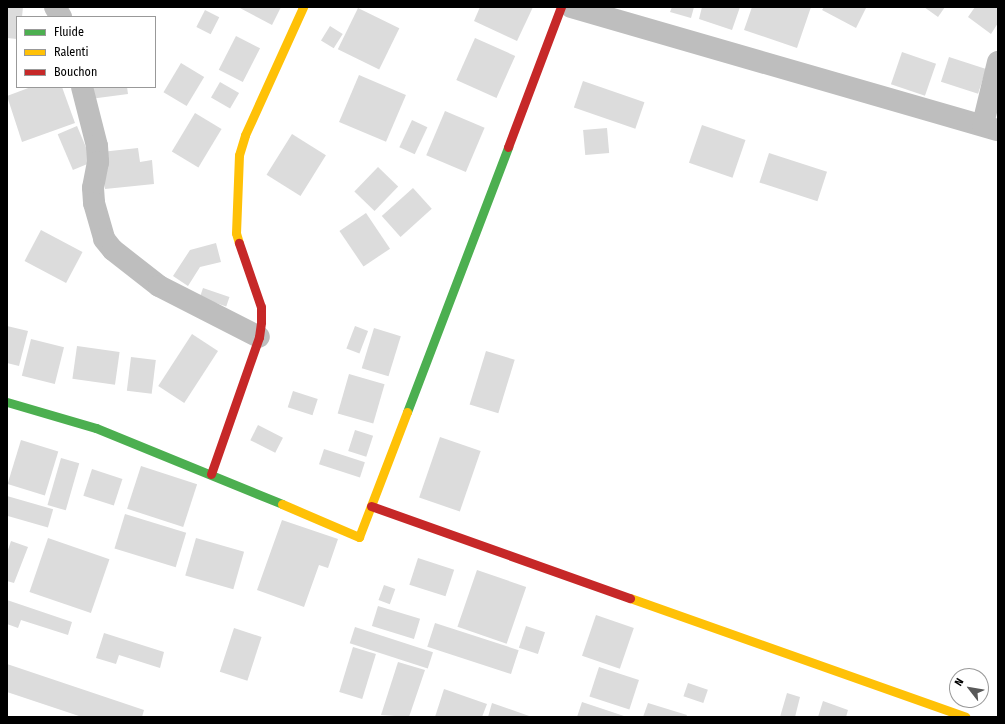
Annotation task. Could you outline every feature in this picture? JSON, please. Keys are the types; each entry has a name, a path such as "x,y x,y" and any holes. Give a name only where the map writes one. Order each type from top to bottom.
{"street":[{"path":"55,7 60,16"},
{"path":"211,474 259,338 261,307 236,234 239,155 245,135 303,7"},
{"path":"7,402 96,428 211,474 359,537 561,7"},
{"path":"571,7 990,127 998,62"},
{"path":"82,88 98,146 98,162 94,195 104,239 113,250 159,286 259,338"},
{"path":"371,506 966,717"}],"building":[{"path":"7,7 23,7 22,16 16,16 16,39 7,38"},
{"path":"238,7 281,7 272,25"},
{"path":"480,7 533,7 517,41 474,21"},
{"path":"672,7 694,7 691,18 670,12"},
{"path":"702,7 740,7 732,30 699,19"},
{"path":"752,7 811,7 797,48 744,30"},
{"path":"824,7 866,8 856,28 822,10"},
{"path":"924,7 945,7 938,17"},
{"path":"975,7 998,7 998,23 991,34 968,17"},
{"path":"358,8 399,28 379,70 338,49"},
{"path":"205,10 219,17 211,34 196,27"},
{"path":"330,26 343,34 334,48 321,40"},
{"path":"236,36 260,48 243,82 219,70"},
{"path":"475,38 515,56 496,98 456,80"},
{"path":"902,52 936,64 925,96 891,84"},
{"path":"949,57 986,69 978,94 941,82"},
{"path":"181,63 204,77 187,106 163,92"},
{"path":"359,75 406,95 386,142 339,122"},
{"path":"583,81 644,102 635,129 574,107"},
{"path":"220,82 239,93 230,109 211,98"},
{"path":"28,88 62,88 75,123 22,142 7,96"},
{"path":"89,88 127,88 128,94 90,99"},
{"path":"445,111 485,128 466,172 426,155"},
{"path":"195,113 222,129 198,168 172,152"},
{"path":"412,120 427,127 415,154 399,147"},
{"path":"702,125 745,140 732,178 689,163"},
{"path":"77,126 92,162 73,170 58,134"},
{"path":"607,128 609,153 585,155 583,130"},
{"path":"292,134 326,155 300,196 267,175"},
{"path":"138,148 140,162 152,160 154,184 105,189 101,152"},
{"path":"769,153 827,172 817,201 759,182"},
{"path":"378,167 398,186 375,211 354,191"},
{"path":"413,188 432,209 401,237 382,216"},
{"path":"366,213 390,249 364,267 339,231"},
{"path":"41,230 82,252 66,283 25,261"},
{"path":"216,243 221,262 200,267 188,286 173,276 190,250"},
{"path":"203,288 229,297 226,307 200,297"},
{"path":"7,326 28,331 19,366 7,363"},
{"path":"355,326 368,331 359,353 346,348"},
{"path":"374,328 401,336 388,376 362,368"},
{"path":"192,334 218,351 184,403 158,386"},
{"path":"31,339 64,347 55,384 22,376"},
{"path":"77,346 120,352 115,385 72,379"},
{"path":"486,351 515,360 498,413 470,405"},
{"path":"131,357 156,360 152,394 127,391"},
{"path":"349,374 385,384 373,424 338,413"},
{"path":"293,391 318,399 312,415 288,407"},
{"path":"258,425 283,438 275,453 250,440"},
{"path":"355,430 373,436 366,457 348,451"},
{"path":"440,437 481,451 460,512 419,498"},
{"path":"21,440 58,451 45,495 8,484"},
{"path":"324,449 365,462 360,478 319,464"},
{"path":"61,458 79,463 66,510 47,505"},
{"path":"141,466 197,484 183,527 127,509"},
{"path":"92,469 122,479 114,506 83,496"},
{"path":"7,496 53,509 48,527 7,516"},
{"path":"125,514 186,533 176,567 114,548"},
{"path":"282,520 338,539 328,568 319,565 304,607 257,590"},
{"path":"48,538 109,559 91,613 29,592"},
{"path":"196,538 244,552 233,589 185,575"},
{"path":"11,541 28,547 14,583 7,581 7,553"},
{"path":"418,558 454,570 445,596 409,585"},
{"path":"477,570 526,587 507,644 457,627"},
{"path":"384,585 395,589 390,604 379,600"},
{"path":"7,600 72,622 68,635 21,620 18,628 7,624"},
{"path":"378,606 420,619 414,639 372,626"},
{"path":"596,615 634,628 620,669 582,656"},
{"path":"435,623 519,650 511,674 427,647"},
{"path":"526,626 545,632 538,654 519,648"},
{"path":"355,627 433,652 428,669 350,643"},
{"path":"234,628 262,637 247,681 220,672"},
{"path":"104,633 164,652 160,668 119,655 116,664 96,658"},
{"path":"353,647 376,654 362,699 339,692"},
{"path":"398,662 425,670 409,717 381,715"},
{"path":"7,664 144,710 142,717 82,717 7,692"},
{"path":"599,667 639,680 629,709 589,696"},
{"path":"688,683 708,690 703,703 683,696"},
{"path":"444,689 487,704 482,717 435,717"},
{"path":"787,693 800,697 795,717 780,717"},
{"path":"823,701 848,710 846,717 818,717"},
{"path":"582,702 627,717 577,717"},
{"path":"492,703 532,717 488,717"},
{"path":"648,703 687,715 686,717 643,717"}],"traffic: fast":[{"path":"407,412 508,147"},
{"path":"7,402 96,428 282,504"}],"traffic: slow":[{"path":"239,243 236,233 239,155 245,135 303,7"},
{"path":"282,504 359,537 407,412"},
{"path":"630,598 966,717"}],"traffic: jam":[{"path":"508,147 561,7"},
{"path":"211,474 259,337 261,322 261,307 239,243"},
{"path":"371,506 630,598"}]}
